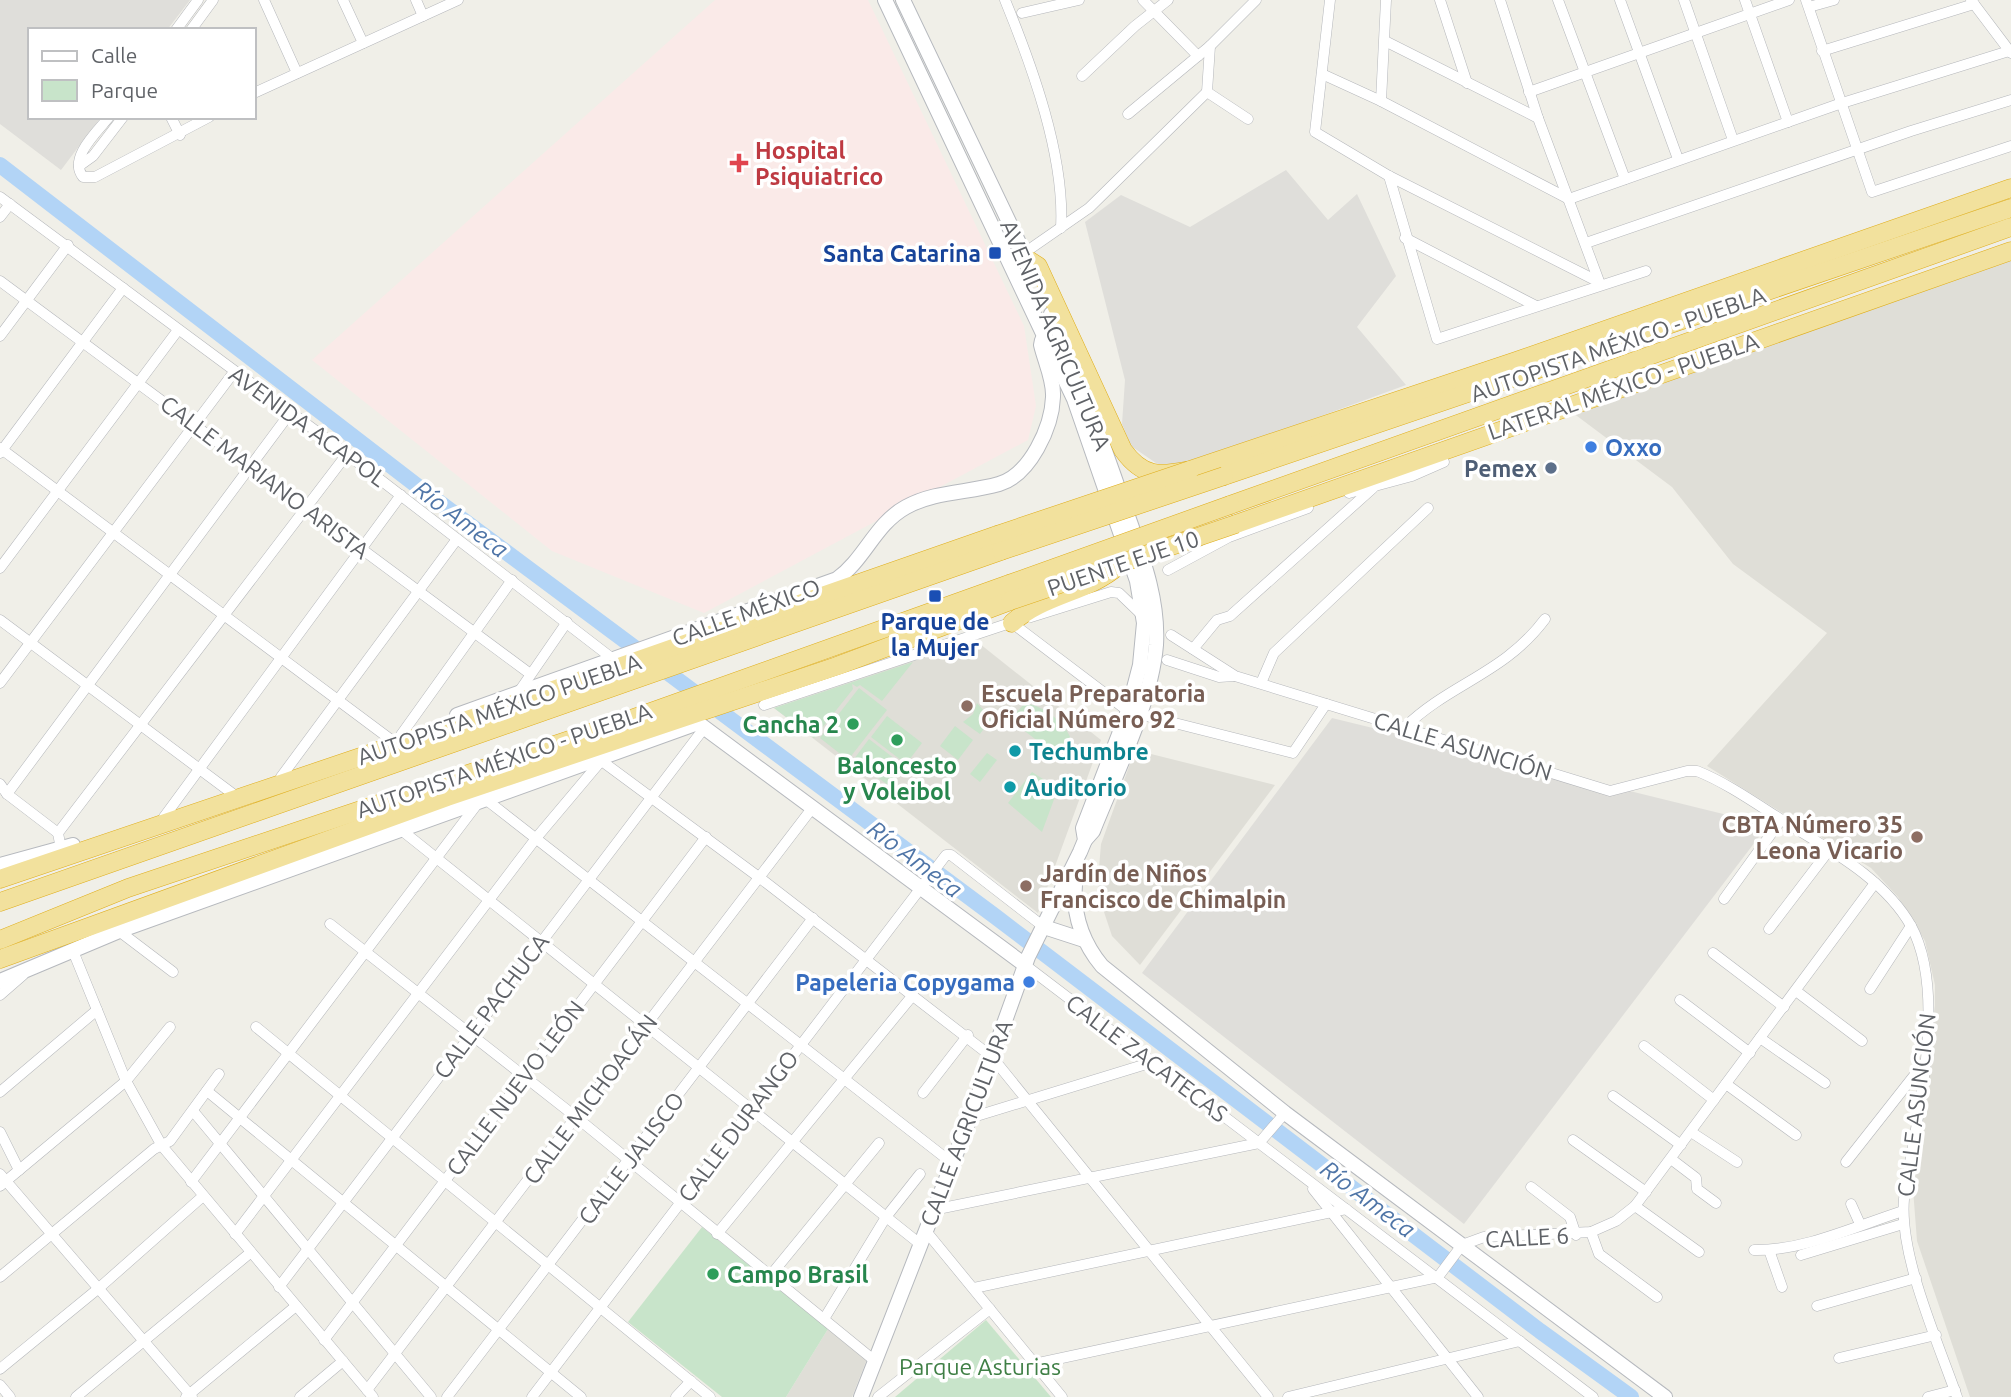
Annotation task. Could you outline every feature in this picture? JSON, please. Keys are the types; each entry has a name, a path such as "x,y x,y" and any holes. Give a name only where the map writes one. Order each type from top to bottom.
{"highway":[{"path":"999,543 1190,470 1516,361 2011,188"},
{"name":"AUTOPISTA MÉXICO - PUEBLA","path":"0,902 655,673 999,543 1224,476 2011,208"},
{"path":"1844,309 2011,227"},
{"name":"AUTOPISTA MÉXICO - PUEBLA","path":"1230,505 2011,227"},
{"name":"LATERAL MÉXICO - PUEBLA","path":"1236,524 1339,492 2011,251"},
{"path":"1026,256 1038,265 1130,460 1150,475 1163,476 1190,470"},
{"name":"PUENTE EJE 10","path":"1009,593 1230,505"},
{"name":"PUENTE EJE 10","path":"1009,593 1121,563 1236,524"},
{"name":"AUTOPISTA MÉXICO PUEBLA","path":"0,880 616,661 999,543"},
{"path":"1012,623 1029,607 1104,578 1121,563"},
{"path":"0,959 448,804 678,718 837,666 1009,593"},
{"name":"AUTOPISTA MÉXICO - PUEBLA","path":"0,940 128,888 727,683 1009,593"},
{"path":"0,888 40,887"}],"street":[{"path":"178,28 198,0"},
{"path":"192,28 213,0"},
{"path":"264,0 297,74"},
{"path":"343,0 363,44"},
{"path":"416,0 423,16"},
{"path":"256,92 458,0"},
{"name":"AVENIDA AGRICULTURA","path":"885,0 1074,399 1137,581 1143,616 1140,666 1133,713"},
{"name":"AVENIDA AGRICULTURA","path":"903,0 1026,256 1086,394 1150,579 1156,647 1093,831 1082,846"},
{"path":"1005,0 1040,102 1061,184 1061,228"},
{"path":"1022,13 1079,0"},
{"path":"1143,0 1198,56"},
{"path":"1082,76 1135,26 1156,13 1168,0"},
{"path":"1128,114 1210,47 1256,0"},
{"path":"1330,0 1315,132 1389,176 1600,283"},
{"path":"1381,101 1386,0"},
{"path":"1440,0 1466,83"},
{"path":"1500,0 1538,118 1600,283"},
{"path":"1558,0 1625,179"},
{"path":"1620,0 1678,159"},
{"path":"1684,0 1733,140"},
{"path":"1745,0 1787,122"},
{"path":"1530,92 1789,0"},
{"path":"1833,0 1807,4 1839,104 1872,192 2011,146"},
{"path":"1322,74 1381,101 1569,199 1839,104 2010,52 1972,2 1822,51"},
{"path":"191,10 200,18 204,28"},
{"path":"1385,41 1538,118"},
{"path":"1026,256 1089,208 1207,92 1210,47"},
{"path":"1207,92 1248,119"},
{"path":"1586,243 2011,100"},
{"path":"79,170 83,149 107,119"},
{"path":"79,170 121,119"},
{"path":"172,119 180,135"},
{"path":"79,170 89,179 95,177 180,135 206,119"},
{"path":"1389,176 1405,238 1437,339 1600,283 1646,271"},
{"name":"AVENIDA ACAPOL","path":"0,197 347,454 616,661"},
{"path":"0,218 10,204"},
{"path":"1405,238 1536,306"},
{"path":"0,336 68,245"},
{"name":"CALLE MARIANO ARISTA","path":"0,281 529,673"},
{"path":"123,288 1,450 279,659 335,701 396,737 512,580"},
{"path":"0,568 178,330"},
{"name":"CALLE MÉXICO","path":"673,643 837,579 858,562 882,526 910,505 929,496 999,484 1020,470 1041,438 1051,411 1052,383 1041,345 1045,336"},
{"path":"0,683 234,372"},
{"path":"7,794 290,413"},
{"path":"58,833 347,454"},
{"path":"1168,570 1229,537 1339,492 1373,488 1444,462"},
{"path":"1194,649 1217,620 1230,616 1373,488"},
{"path":"163,817 197,767 401,495"},
{"path":"1261,683 1274,653 1429,508"},
{"path":"281,777 457,539"},
{"path":"764,705 1111,592 1119,593 1143,616"},
{"path":"1404,728 1423,709 1513,655 1545,619"},
{"path":"0,620 233,794"},
{"path":"516,698 529,673 567,622"},
{"path":"1012,623 1133,713 1293,753 1326,704"},
{"name":"CALLE ASUNCIÓN","path":"1171,635 1235,676 1610,792 1676,773 1697,771 1830,849 1875,883 1911,926 1921,951 1928,986 1924,1062 1903,1224 1916,1278 1956,1393"},
{"name":"CALLE ASUNCIÓN","path":"1167,660 1219,677 1235,676"},
{"name":"AUTOPISTA MÉXICO PUEBLA","path":"0,865 61,849 233,794 516,698 576,673 616,661"},
{"path":"0,981 119,931 400,829 448,804 482,799 702,725"},
{"name":"CALLE PACHUCA","path":"279,1287 651,797 702,725"},
{"name":"CALLE ZACATECAS","path":"702,725 1027,961 1153,1062 1346,1209 1441,1272 1520,1342 1593,1397"},
{"path":"600,760 968,1035 992,1057 1268,1397"},
{"path":"235,1234 537,837 600,760"},
{"path":"0,783 7,794 58,833 61,849"},
{"path":"482,799 537,837 953,1163"},
{"path":"191,1182 482,799"},
{"name":"CALLE MICHOACÁN","path":"370,1394 395,1353 813,807"},
{"path":"1724,899 1781,820"},
{"path":"400,829 886,1217 923,1237 974,1288 1062,1397"},
{"name":"CALLE NUEVO LEÓN","path":"324,1340 706,837"},
{"path":"1082,846 1074,882 1074,913 1084,940 1102,966 1282,1115 1459,1248 1665,1397"},
{"name":"CALLE AGRICULTURA","path":"861,1397 932,1210 953,1163 1027,961 1082,846"},
{"path":"1769,929 1830,849"},
{"name":"CALLE DURANGO","path":"531,1397 865,957 944,858 951,855 1043,932"},
{"name":"CALLE 6","path":"1441,1272 1459,1248 1484,1237 1576,1235 1591,1232 1616,1221 1635,1206 1875,883"},
{"name":"CALLE JALISCO","path":"447,1397 630,1161 813,918"},
{"path":"330,924 576,1117 875,1360"},
{"path":"1870,989 1911,926"},
{"path":"119,931 173,972"},
{"path":"1043,932 1084,940"},
{"path":"73,951 126,1081 162,1146 202,1197 370,1394"},
{"path":"1713,953 1784,1007"},
{"path":"0,995 31,967"},
{"path":"1796,991 1862,1041"},
{"path":"717,1234 914,995"},
{"path":"1680,1000 1750,1053"},
{"path":"0,1092 97,1010"},
{"path":"170,1027 126,1081 19,1170 2,1180 53,1233 189,1396 296,1306"},
{"path":"256,1027 710,1397"},
{"path":"923,1093 968,1035"},
{"path":"1760,1038 1825,1083"},
{"path":"1644,1046 1714,1100"},
{"path":"970,1118 1153,1062"},
{"path":"1846,1162 1924,1062"},
{"path":"0,1277 153,1149 170,1141 219,1074"},
{"path":"1726,1084 1796,1135"},
{"path":"208,1091 290,1161 581,1397"},
{"path":"1613,1096 1681,1145"},
{"path":"193,1111 431,1397"},
{"path":"932,1210 1259,1143 1282,1115"},
{"path":"0,1132 19,1170"},
{"path":"1691,1132 1737,1162"},
{"path":"1573,1140 1646,1192"},
{"path":"770,1276 879,1143"},
{"path":"1671,1159 1696,1178 1698,1189 1716,1203"},
{"path":"824,1320 886,1217 920,1174"},
{"path":"1302,1176 1478,1397"},
{"path":"1531,1187 1570,1217 1576,1235"},
{"path":"0,1368 99,1287 202,1197"},
{"path":"1851,1204 1860,1224"},
{"path":"1635,1206 1699,1252"},
{"path":"974,1288 1346,1209"},
{"path":"1754,1250 1769,1250 1903,1211"},
{"path":"1801,1255 1903,1224"},
{"path":"1591,1232 1599,1254 1657,1297"},
{"path":"1769,1250 1782,1287"},
{"path":"76,1397 250,1253"},
{"path":"1034,1364 1390,1286 1441,1272"},
{"path":"1817,1307 1916,1278"},
{"path":"878,1397 990,1309"},
{"path":"1839,1357 1936,1335"},
{"path":"1288,1397 1520,1342"},
{"path":"300,1397 343,1361"},
{"path":"677,1397 691,1381"},
{"path":"0,1385 10,1397"},
{"path":"1928,1397 1956,1393"}],"shaded area":[{"path":"0,0 190,0 169,28 28,28 28,119 99,119 61,170 0,124"},
{"name":"Hospital Psiquiatrico","path":"715,0 868,0 1024,326 1036,406 1028,440 704,613 552,551 312,360"},
{"path":"1286,170 1328,220 1357,194 1396,276 1357,327 1406,385 1187,465 1168,468 1156,463 1131,446 1122,424 1125,380 1085,222 1121,195 1190,227"},
{"name":"CBTA Número 35 Leona Vicario","path":"2011,257 2011,1397 1970,1397 1917,1241 1912,1176 1935,1005 1935,985 1925,941 1898,897 1871,868 1707,766 1827,633 1733,564 1672,487 1573,413"},
{"path":"975,640 1101,740 1038,913 774,708"},
{"path":"1332,718 1768,825 1464,1224 1142,973"},
{"path":"1135,750 1275,785 1140,965 1112,936 1100,900 1098,880 1101,844"},
{"path":"828,1329 867,1359 852,1397 786,1397"}],"green space":[{"path":"913,662 882,701 860,685 857,687 852,684 853,689 814,738 774,708"},
{"name":"Cancha 2","path":"859,688 887,710 848,760 820,738"},
{"path":"977,703 991,719 980,734 963,722 973,714"},
{"path":"1024,704 1031,704 1045,711 1065,728 1071,741 1065,749 1051,751 1018,726 1015,714"},
{"name":"Baloncesto y Voleibol","path":"887,716 922,743 906,764 871,737"},
{"path":"955,726 973,740 958,760 940,746"},
{"path":"869,739 904,766 889,786 854,759"},
{"path":"987,753 997,760 980,782 970,774"},
{"path":"1032,772 1054,786 1051,791 1056,794 1042,832 1008,803"},
{"name":"Campo Brasil","path":"702,1227 828,1329 786,1397 722,1397 628,1322"},
{"name":"Parque Asturias","path":"986,1320 1051,1397 895,1397"}],"waterway":[{"name":"Río Ameca","path":"0,165 416,485 996,917 1540,1331 1631,1397"}],"place":[{"name":"Hospital Psiquiatrico","path":"739,163"},
{"name":"Santa Catarina","path":"995,253"},
{"name":"Oxxo","path":"1591,447"},
{"name":"Pemex","path":"1551,468"},
{"name":"Parque de la Mujer","path":"935,596"},
{"name":"Escuela Preparatoria Oficial Número 92","path":"967,706"},
{"name":"Cancha 2","path":"853,724"},
{"name":"Baloncesto y Voleibol","path":"897,740"},
{"name":"Techumbre","path":"1015,751"},
{"name":"Auditorio","path":"1010,787"},
{"name":"CBTA Número 35 Leona Vicario","path":"1917,837"},
{"name":"Jardín de Niños Francisco de Chimalpin","path":"1026,886"},
{"name":"Papeleria Copygama","path":"1029,982"},
{"name":"Campo Brasil","path":"713,1274"}]}
